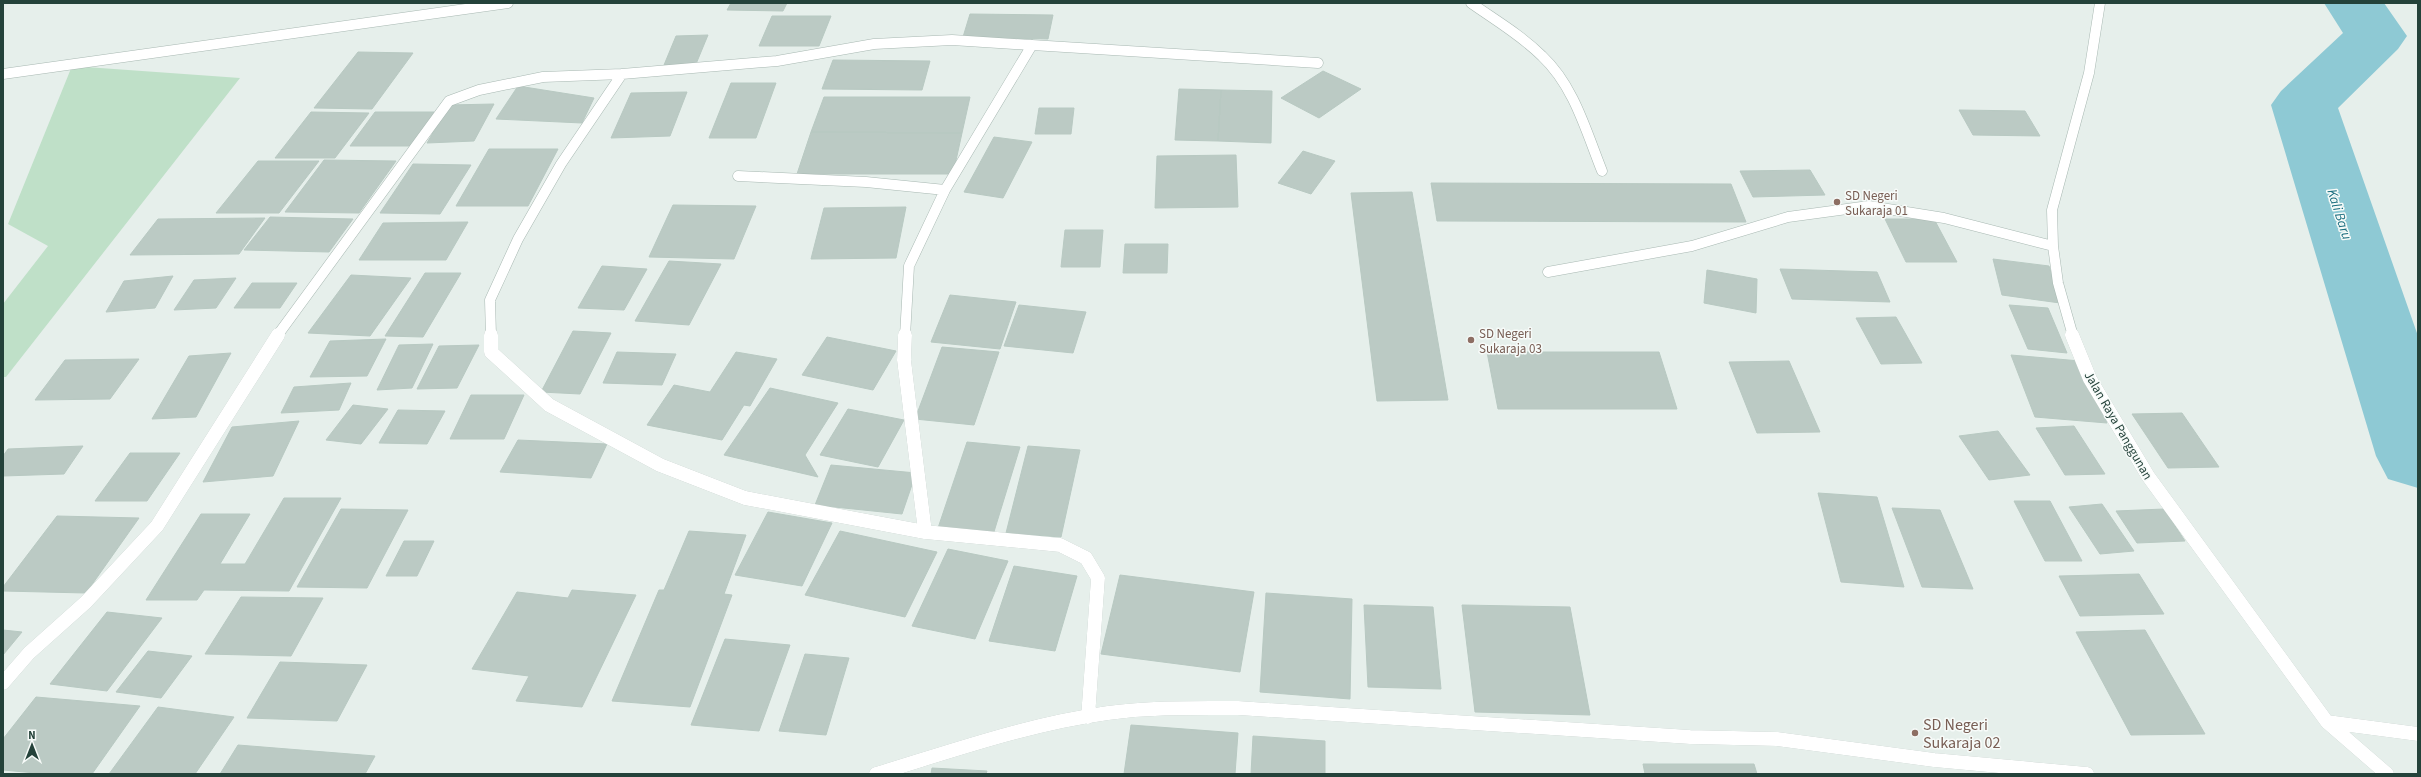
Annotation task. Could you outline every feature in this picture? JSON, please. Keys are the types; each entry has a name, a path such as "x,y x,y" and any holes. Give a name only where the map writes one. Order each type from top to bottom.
{"street":[{"path":"3,74 508,3"},
{"path":"1471,3 1538,52 1552,66 1568,91 1602,171"},
{"name":"Jalan Raya Panggunan","path":"2100,3 2089,72 2052,210 2053,246 2058,283 2070,329 2090,379 2148,476 2327,722 2387,774"},
{"path":"3,683 29,653 86,602 156,526 287,320 449,101 479,90 542,77 622,74 777,61 874,44 952,40 1318,63"},
{"path":"925,532 904,360 909,266 945,190 1032,45"},
{"path":"622,74 561,164 518,239 490,300 491,352 549,405 660,465 745,498 925,532 1060,545 1086,558 1098,578 1088,717"},
{"path":"738,176 866,182 945,190"},
{"path":"1548,272 1692,246 1788,217 1869,206 1944,218 2053,246"},
{"path":"876,774 1027,730 1107,713 1164,708 1238,708 1690,737 1777,739 1934,760 2087,774"},
{"path":"2327,722 2418,734"}],"green space":[{"path":"72,66 240,78 6,377 3,377 3,304 48,246 8,224"}],"building":[{"path":"731,3 787,3 783,11 727,10"},
{"path":"970,14 1053,15 1048,39 963,37"},
{"path":"772,16 831,16 819,46 759,46"},
{"path":"708,35 696,64 664,65 676,36"},
{"path":"358,52 413,53 372,109 314,108"},
{"path":"833,60 930,61 922,90 822,89"},
{"path":"1323,71 1361,89 1319,118 1281,98"},
{"path":"731,83 776,83 756,138 709,138"},
{"path":"518,86 594,98 582,123 496,119"},
{"path":"1179,89 1221,90 1218,141 1175,140"},
{"path":"1221,90 1272,91 1271,143 1218,141"},
{"path":"687,92 670,136 611,138 631,93"},
{"path":"824,97 970,97 962,133 811,132"},
{"path":"494,104 474,141 427,143 449,105"},
{"path":"1039,108 1074,108 1071,134 1035,134"},
{"path":"1959,110 2025,111 2040,136 1973,135"},
{"path":"311,112 369,113 335,158 275,158"},
{"path":"375,112 434,112 411,146 350,146"},
{"path":"811,132 962,133 953,174 797,174"},
{"path":"994,137 1032,142 1003,198 964,192"},
{"path":"489,149 558,149 528,206 456,206"},
{"path":"1303,151 1335,161 1311,194 1278,183"},
{"path":"1236,155 1238,207 1155,208 1157,156"},
{"path":"324,160 396,161 359,213 285,212"},
{"path":"258,161 319,161 279,213 216,213"},
{"path":"413,164 471,165 440,214 380,213"},
{"path":"1810,170 1825,195 1753,197 1740,171"},
{"path":"1431,183 1731,184 1746,222 1437,221"},
{"path":"1412,192 1448,400 1377,401 1351,193"},
{"path":"673,205 756,206 734,259 649,257"},
{"path":"906,207 896,258 811,259 824,208"},
{"path":"270,217 353,219 329,252 244,250"},
{"path":"265,218 239,254 130,255 158,219"},
{"path":"1885,219 1934,219 1957,262 1906,262"},
{"path":"468,222 446,260 359,260 383,223"},
{"path":"1065,230 1103,230 1100,267 1061,267"},
{"path":"1125,244 1168,244 1167,273 1123,273"},
{"path":"1993,259 2049,266 2060,303 2002,295"},
{"path":"669,261 721,264 689,325 635,321"},
{"path":"602,266 647,269 624,310 578,308"},
{"path":"1780,269 1877,272 1890,302 1792,299"},
{"path":"1707,270 1757,279 1756,313 1704,303"},
{"path":"425,273 461,273 423,337 385,336"},
{"path":"351,275 411,278 370,336 308,333"},
{"path":"173,276 155,308 106,312 124,281"},
{"path":"236,278 216,308 174,310 194,280"},
{"path":"252,283 297,283 280,308 234,308"},
{"path":"950,295 1016,302 1000,349 931,342"},
{"path":"1019,305 1086,312 1073,353 1004,346"},
{"path":"2009,305 2048,308 2067,353 2028,349"},
{"path":"1896,317 1922,363 1881,364 1856,318"},
{"path":"573,331 611,333 580,394 541,392"},
{"path":"827,337 896,351 873,390 802,375"},
{"path":"386,339 367,376 310,377 330,341"},
{"path":"433,344 412,388 377,390 399,345"},
{"path":"479,345 457,388 417,389 439,346"},
{"path":"942,347 999,352 974,425 915,419"},
{"path":"617,352 676,354 662,385 603,383"},
{"path":"736,352 777,359 750,406 744,405 722,440 647,425 674,385 710,392"},
{"path":"1487,352 1659,352 1677,409 1498,409"},
{"path":"231,353 196,417 152,419 189,356"},
{"path":"2011,355 2080,361 2107,423 2035,417"},
{"path":"139,359 110,399 35,400 65,360"},
{"path":"1789,361 1820,432 1757,433 1729,362"},
{"path":"351,383 339,410 281,413 294,387"},
{"path":"770,388 838,403 805,455 818,477 724,455"},
{"path":"471,395 524,395 504,439 450,439"},
{"path":"353,405 388,409 361,444 326,440"},
{"path":"848,409 904,420 878,467 820,455"},
{"path":"398,410 445,411 427,444 379,443"},
{"path":"2182,413 2219,467 2168,468 2132,414"},
{"path":"299,421 273,476 203,482 232,427"},
{"path":"2074,426 2105,474 2065,475 2036,428"},
{"path":"1998,431 2030,475 1989,480 1959,436"},
{"path":"518,440 607,444 591,478 500,472"},
{"path":"967,442 1020,447 993,535 938,528"},
{"path":"83,446 64,474 3,476 3,456 8,449"},
{"path":"1028,446 1080,450 1061,537 1006,533"},
{"path":"130,453 180,453 147,501 95,501"},
{"path":"831,465 916,473 902,514 815,505"},
{"path":"1818,493 1877,497 1904,587 1841,582"},
{"path":"284,498 341,498 289,591 204,590 197,600 146,600 201,514 250,514 220,564 245,564"},
{"path":"2014,501 2050,501 2082,561 2045,561"},
{"path":"2102,504 2134,551 2100,554 2069,507"},
{"path":"1892,508 1940,510 1973,589 1922,587"},
{"path":"341,509 408,510 367,588 297,587"},
{"path":"2164,509 2185,541 2137,543 2116,511"},
{"path":"768,512 832,523 802,586 735,575"},
{"path":"57,516 139,518 86,593 3,591 3,587"},
{"path":"689,531 746,535 724,594 732,595 690,707 612,701 659,590 664,590"},
{"path":"840,531 937,552 905,617 805,595"},
{"path":"404,541 434,541 417,576 386,576"},
{"path":"948,549 1008,561 975,639 912,626"},
{"path":"1014,566 1077,576 1055,651 989,641"},
{"path":"2139,574 2164,614 2080,616 2059,576"},
{"path":"1120,575 1254,592 1240,672 1101,654"},
{"path":"572,590 636,595 582,707 516,701 529,676 472,669 517,592 568,598"},
{"path":"1266,593 1352,599 1350,699 1260,692"},
{"path":"241,597 323,598 291,656 205,654"},
{"path":"1364,605 1433,607 1441,689 1368,687"},
{"path":"1462,605 1570,607 1590,715 1475,712"},
{"path":"107,612 162,618 107,691 50,684"},
{"path":"3,630 22,632 3,655"},
{"path":"2145,630 2205,734 2131,735 2076,632"},
{"path":"725,639 790,645 759,731 691,725"},
{"path":"148,651 192,656 161,698 116,692"},
{"path":"805,654 849,658 826,735 779,731"},
{"path":"280,662 367,665 337,721 247,718"},
{"path":"36,697 140,706 92,774 46,774 3,770 3,739"},
{"path":"158,707 234,717 195,774 109,774"},
{"path":"1131,725 1238,733 1235,774 1124,774"},
{"path":"1253,736 1325,741 1325,774 1251,774"},
{"path":"238,745 375,756 365,774 220,774"},
{"path":"1643,764 1754,764 1757,774 1645,774"},
{"path":"932,768 987,771 986,774 931,774"}],"waterway":[{"name":"Kali Baru","path":"2354,3 2376,36 2304,105 2418,456"}],"place":[{"name":"SD Negeri Sukaraja 01","path":"1837,202"},
{"name":"SD Negeri Sukaraja 03","path":"1471,340"},
{"name":"SD Negeri Sukaraja 02","path":"1915,733"}]}
